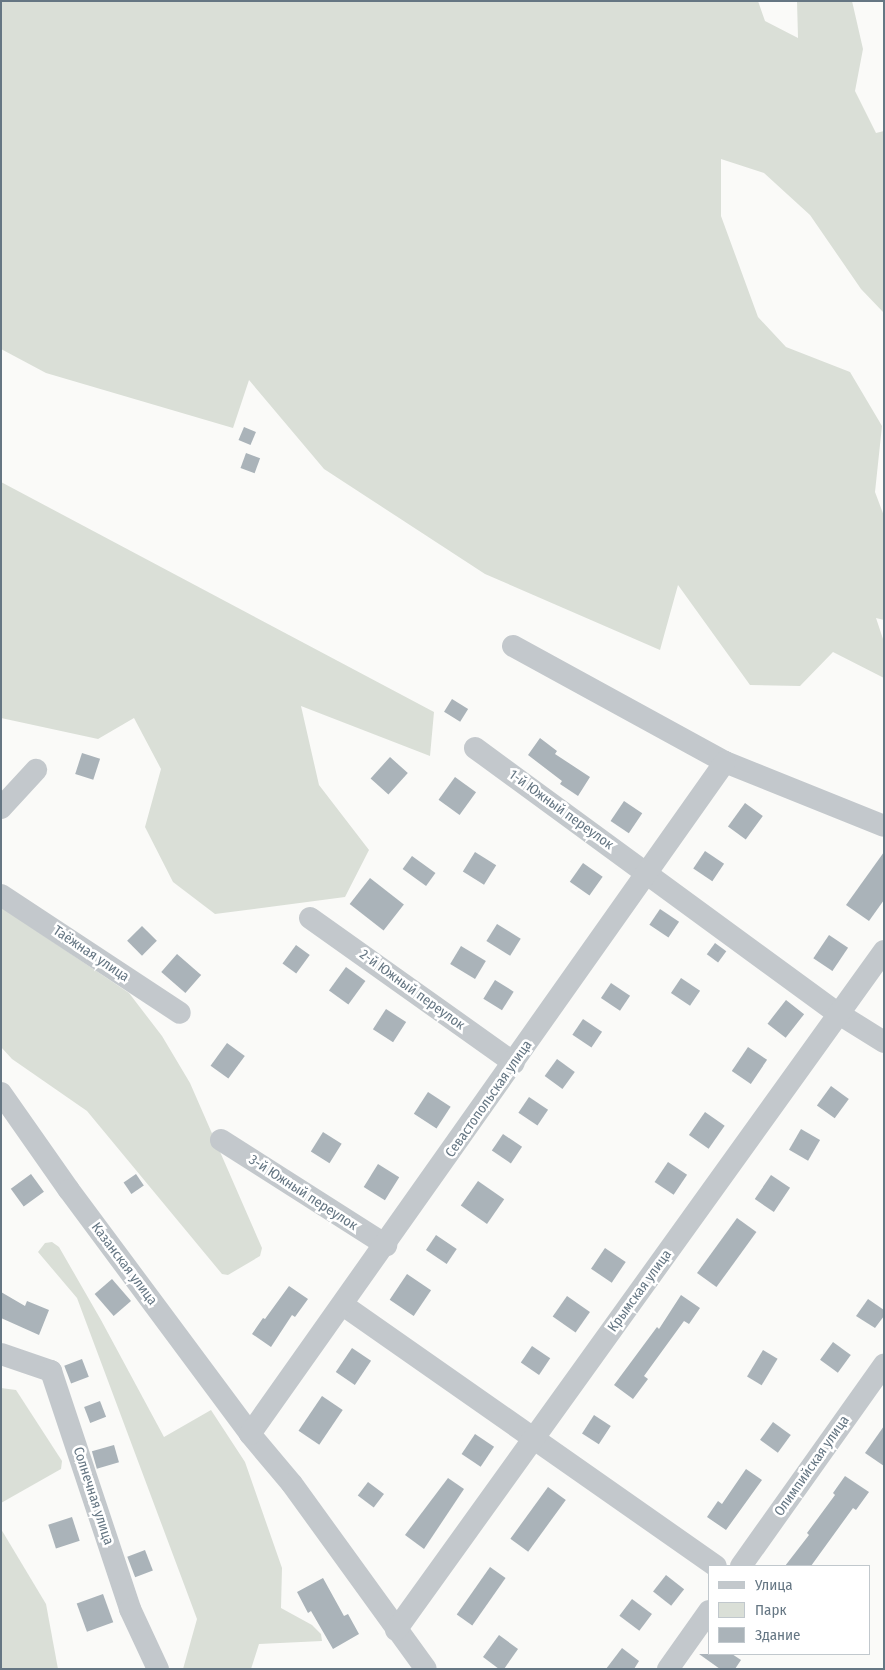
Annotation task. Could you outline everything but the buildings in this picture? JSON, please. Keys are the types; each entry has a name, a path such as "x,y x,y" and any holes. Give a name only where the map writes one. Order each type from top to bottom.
{"street":[{"path":"513,646 725,762 884,826"},
{"name":"1-й Южный переулок","path":"475,748 839,1014 884,1042"},
{"name":"Севастопольская улица","path":"250,1434 386,1245 725,762"},
{"path":"1,808 36,770"},
{"name":"Таёжная улица","path":"1,895 180,1013"},
{"name":"2-й Южный переулок","path":"310,918 514,1063"},
{"name":"Крымская улица","path":"396,1630 884,951"},
{"name":"Казанская улица","path":"1,1093 69,1190 250,1434 292,1484 426,1669"},
{"name":"3-й Южный переулок","path":"221,1140 386,1245"},
{"path":"343,1305 715,1565"},
{"name":"Солнечная улица","path":"1,1354 51,1371 130,1609 158,1669"},
{"name":"Олимпийская улица","path":"742,1565 884,1365"},
{"path":"668,1669 708,1613"}],"green space":[{"path":"1,1 758,1 765,21 798,38 797,1 852,1 863,49 855,91 876,133 884,131 884,313 861,289 810,215 764,173 721,159 721,216 758,317 786,347 850,372 882,426 875,492 884,516 884,620 876,618 884,642 884,678 833,652 800,686 750,685 678,585 660,650 485,574 324,469 249,380 233,428 46,373 1,349"},
{"path":"1,482 434,712 430,756 301,706 319,785 369,850 345,897 215,914 173,882 145,827 161,769 134,718 98,739 1,718"},
{"path":"1,907 129,993 162,1036 190,1083 262,1248 260,1256 228,1275 222,1274 87,1111 12,1059 1,1047"},
{"path":"52,1242 59,1247 101,1320 164,1437 211,1410 245,1462 282,1568 281,1608 312,1625 321,1634 322,1641 259,1644 251,1669 183,1669 197,1619 77,1298 38,1252 45,1243"},
{"path":"1,1388 16,1390 62,1461 61,1469 1,1503"},
{"path":"1,1529 46,1604 58,1669 1,1669"}]}
